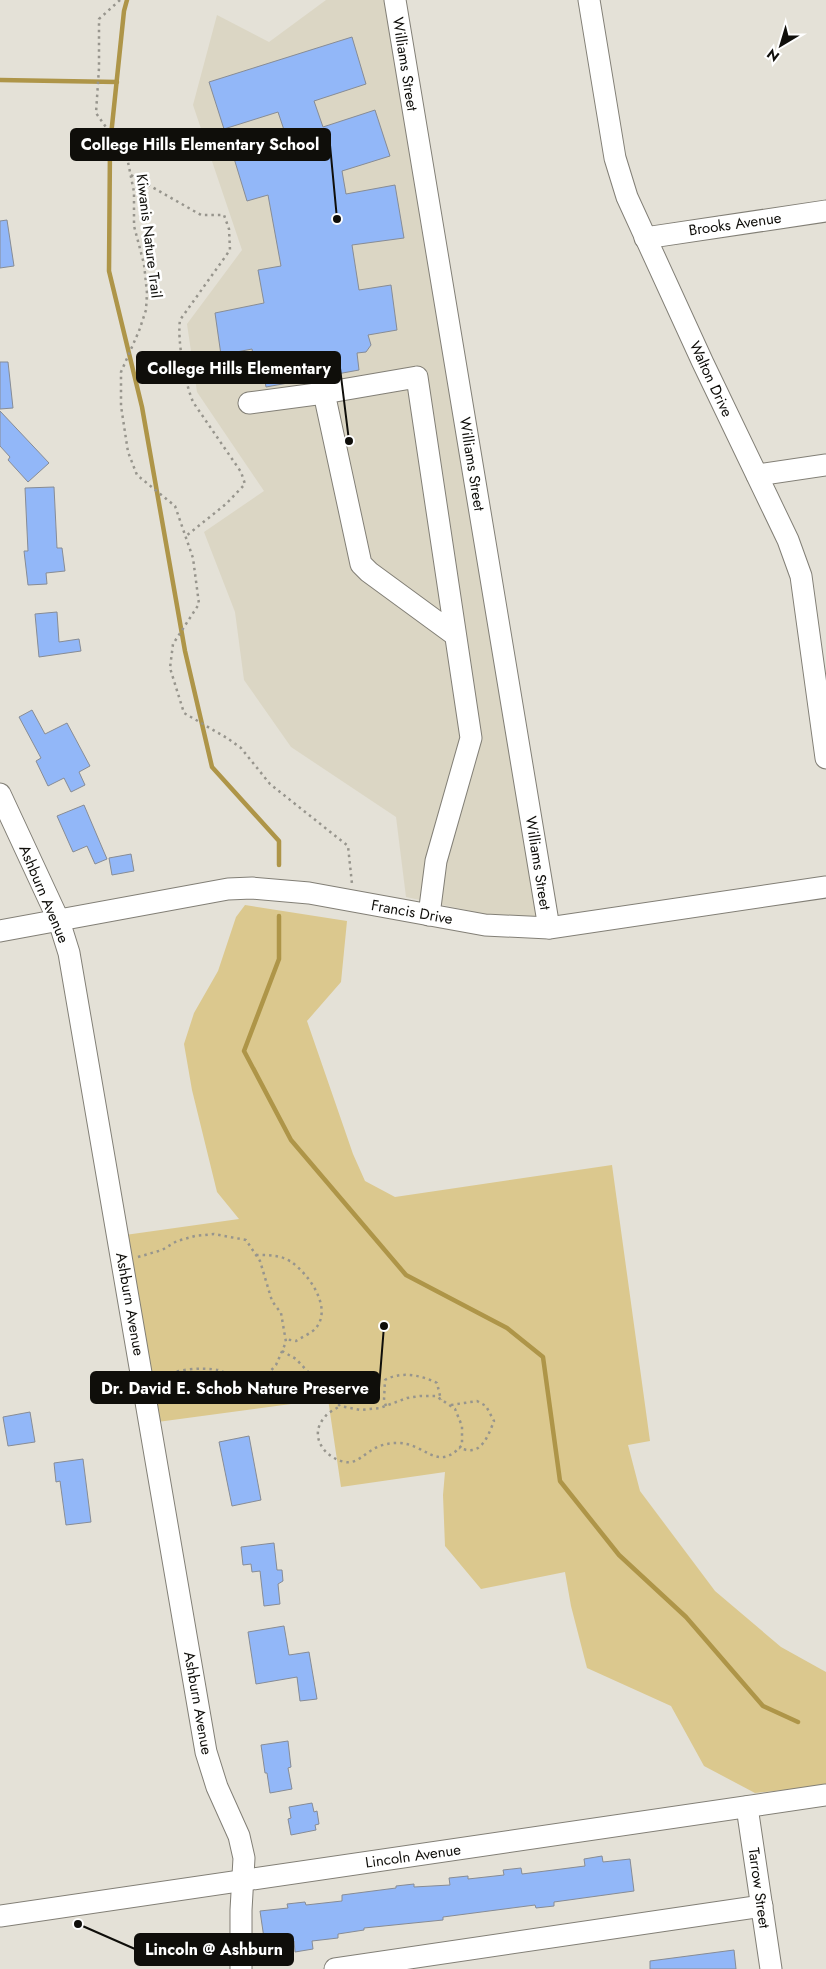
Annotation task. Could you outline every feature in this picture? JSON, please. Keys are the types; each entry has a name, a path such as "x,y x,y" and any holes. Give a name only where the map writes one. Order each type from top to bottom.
{"street":[{"name":"Williams Street","path":"395,0 549,928"},
{"name":"Walton Drive","path":"589,0 616,158 627,197 788,540 801,576 826,758"},
{"name":"Brooks Avenue","path":"645,238 826,211"},
{"path":"249,404 417,377 471,738 436,861 429,915"},
{"path":"324,393 361,564 369,572 455,634"},
{"path":"757,475 826,465"},
{"name":"Ashburn Avenue","path":"0,794 59,921 69,953 206,1752 217,1788 239,1836 244,1858 240,1910 241,1969"},
{"name":"Francis Drive","path":"0,931 228,889 252,888 309,893 485,925 549,928 826,887"},
{"name":"Lincoln Avenue","path":"0,1916 826,1796"},
{"name":"Tarrow Street","path":"747,1807 771,1969"},
{"path":"334,1969 762,1906"}],"path":[{"name":"Kiwanis Nature Trail","path":"120,0 99,19 99,68 96,113 127,157 134,192 134,226 144,264 146,310 121,372 121,406 128,452 137,475 175,506 193,558 199,604 172,644 170,668 184,713 227,738 240,748 270,784 348,846 352,884"},
{"path":"131,175 201,215 224,215 229,229 230,250 180,320 178,332 188,389 193,402 241,472 245,484 226,504 186,536"},
{"path":"122,1260 162,1250 176,1241 195,1236 214,1234 246,1240 260,1261 272,1302 281,1313 285,1339 282,1351 276,1364 263,1379 242,1385 219,1371 191,1369 163,1375 144,1391"},
{"path":"256,1254 273,1255 290,1261 313,1283 320,1302 321,1316 316,1328 296,1341 285,1339"},
{"path":"282,1351 296,1359 340,1406 361,1410 386,1406 407,1398 436,1396 455,1408 462,1426 462,1445 453,1455 438,1458 410,1445 399,1443 383,1445 355,1462 345,1462 326,1454 320,1444 320,1424 325,1416 340,1406"},
{"path":"386,1406 384,1400 385,1380 394,1376 425,1377 438,1383 441,1400"},
{"path":"450,1405 477,1400 486,1406 494,1421 490,1433 481,1445 473,1450 459,1448"}],"shaded area":[{"path":"326,0 395,0 549,928 406,897 396,817 291,747 244,680 235,612 204,532 264,491 197,392 187,324 242,250 193,105 217,15 269,42"},
{"path":"245,905 347,921 341,982 307,1021 353,1154 365,1181 395,1197 612,1165 650,1441 628,1445 640,1491 715,1591 781,1647 826,1672 826,1786 755,1793 704,1766 671,1706 587,1668 571,1606 565,1572 481,1589 445,1546 443,1495 445,1472 341,1487 328,1399 150,1423 118,1236 239,1219 217,1192 192,1090 184,1044 194,1013 218,971 236,917"}],"building":[{"path":"352,37 366,84 314,101 323,127 375,110 390,156 342,171 346,194 395,185 404,238 352,245 359,290 391,285 397,330 368,335 371,345 366,352 357,353 359,370 266,387 262,365 255,366 252,349 221,355 215,313 264,303 258,270 281,266 268,195 247,201 233,155 287,139 278,112 224,129 209,82"},
{"path":"7,220 14,266 0,268 0,221"},
{"path":"0,362 8,362 13,408 0,409"},
{"path":"0,411 49,463 28,482 8,460 10,457 0,446"},
{"path":"54,487 57,548 62,548 65,571 46,573 47,584 28,585 24,551 28,551 25,488"},
{"path":"57,612 59,642 79,639 81,651 39,657 35,614"},
{"path":"32,710 45,734 67,723 90,766 79,772 85,785 71,792 64,778 48,786 36,761 41,758 19,717"},
{"path":"84,805 107,859 95,864 87,846 73,852 57,816"},
{"path":"131,854 134,871 112,875 109,858"},
{"path":"30,1412 35,1442 8,1446 3,1417"},
{"path":"249,1436 261,1500 232,1506 219,1442"},
{"path":"83,1459 91,1522 66,1525 60,1481 56,1482 54,1463"},
{"path":"274,1543 277,1570 282,1570 283,1581 278,1584 280,1604 264,1606 260,1571 252,1572 251,1564 243,1565 241,1547"},
{"path":"284,1626 289,1655 309,1652 317,1699 300,1701 297,1677 256,1684 248,1632"},
{"path":"288,1741 291,1767 288,1768 292,1789 270,1793 261,1745"},
{"path":"312,1803 314,1812 317,1811 319,1824 315,1825 316,1830 291,1835 288,1819 291,1818 289,1807"},
{"path":"602,1856 603,1862 630,1859 634,1891 554,1902 554,1906 536,1908 535,1905 443,1917 443,1920 364,1928 364,1930 338,1934 338,1938 312,1941 313,1949 295,1952 294,1941 265,1945 260,1911 288,1908 287,1904 305,1902 306,1905 342,1901 342,1895 396,1888 396,1886 414,1884 414,1887 450,1885 449,1878 468,1876 468,1879 504,1875 503,1870 521,1868 522,1874 585,1866 584,1859"},
{"path":"734,1950 736,1969 650,1969 650,1961"}],"waterway":[{"path":"127,0 124,11 110,145 109,271 142,407 185,651 212,767 279,841 279,865"},
{"path":"0,80 117,82"},
{"path":"279,916 279,959 244,1051 291,1140 406,1275 507,1328 543,1357 560,1481 619,1555 686,1617 763,1706 798,1722"}],"place":[{"name":"College Hills Elementary School","path":"337,219"},
{"name":"College Hills Elementary","path":"349,441"},
{"name":"Dr. David E. Schob Nature Preserve","path":"384,1326"},
{"name":"Lincoln @ Ashburn","path":"78,1924"}]}
